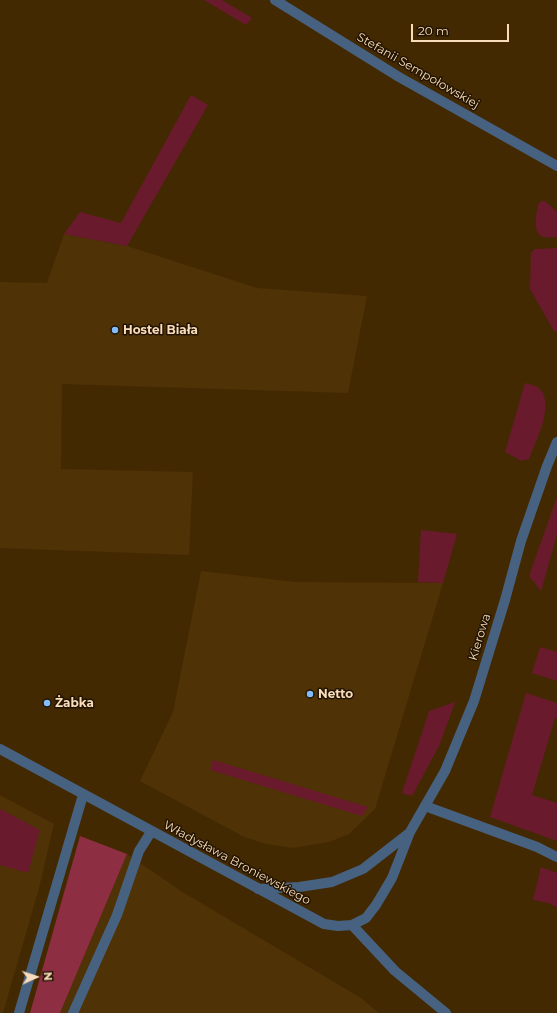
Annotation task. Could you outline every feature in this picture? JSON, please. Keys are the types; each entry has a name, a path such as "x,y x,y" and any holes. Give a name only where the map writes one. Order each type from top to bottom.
{"street":[{"name":"Stefanii Sempołowskiej","path":"275,0 399,77 555,166"},
{"name":"Kierowa","path":"352,925 366,918 376,905 392,878 410,832 445,771 474,701 505,600 521,541 546,466 557,442"},
{"name":"Władysława Broniewskiego","path":"0,749 256,889 324,924 338,926 352,925"},
{"path":"19,1013 83,795"},
{"path":"425,806 537,847 557,857"},
{"path":"73,1013 117,915 139,851 151,832"},
{"name":"Kierowa","path":"256,889 299,887 332,882 363,869 410,832"},
{"path":"352,925 395,971 446,1013"}],"shaded area":[{"path":"204,0 222,0 252,18 246,25"},
{"path":"191,95 208,105 127,246 64,234 80,212 121,223"},
{"path":"545,201 557,212 557,237 544,237 537,232 536,223 538,204"},
{"path":"64,234 127,246 257,288 367,296 348,393 62,384 61,469 193,472 189,555 0,548 0,282 47,283"},
{"path":"557,248 557,331 554,331 530,289 531,253 535,249"},
{"path":"525,383 536,386 543,393 545,411 540,432 529,459 522,461 505,452"},
{"path":"557,497 557,535 541,591 529,576"},
{"path":"421,530 457,534 443,583 418,582"},
{"path":"201,571 295,582 443,583 375,809 349,834 329,842 293,848 266,844 244,837 140,781 173,712"},
{"path":"540,647 557,652 557,681 532,673"},
{"path":"526,693 557,703 557,718 555,718 532,795 557,803 557,841 490,817"},
{"path":"455,702 440,744 412,796 402,793 429,711"},
{"path":"213,760 368,807 362,816 210,770"},
{"path":"0,795 54,824 39,888 3,1013 0,1013"},
{"path":"0,809 40,830 28,873 0,865"},
{"path":"80,836 127,854 60,1013 30,1013"},
{"path":"127,854 181,891 361,998 379,1013 60,1013"},
{"path":"541,867 557,873 557,907 548,903 533,900"}],"place":[{"name":"Hostel Biała","path":"115,330"},
{"name":"Netto","path":"310,694"},
{"name":"Żabka","path":"47,703"}]}
